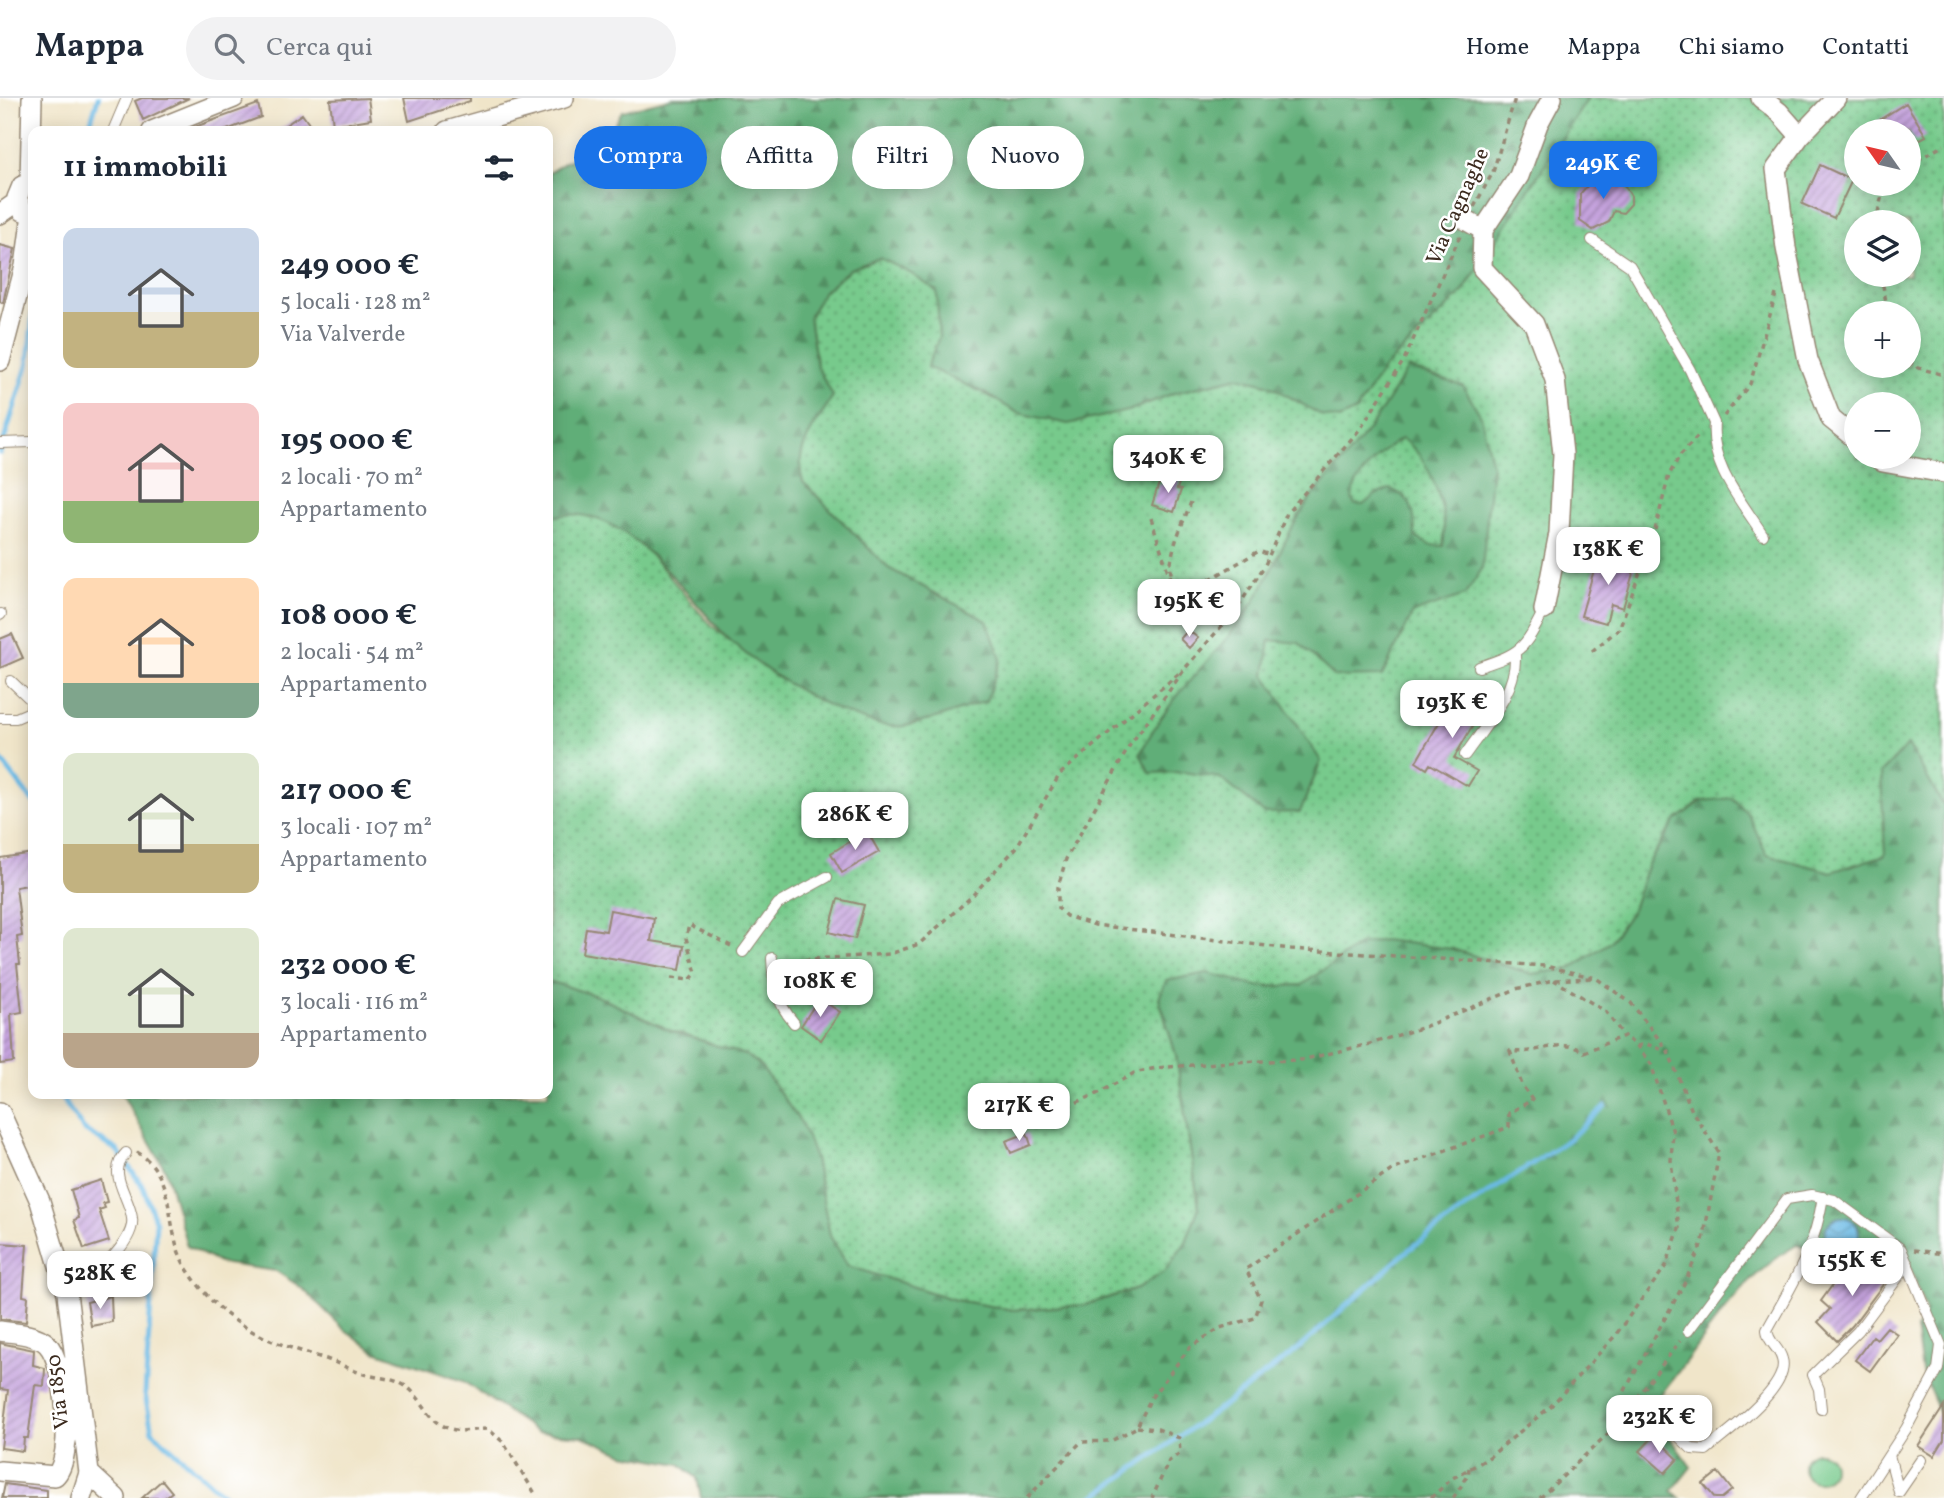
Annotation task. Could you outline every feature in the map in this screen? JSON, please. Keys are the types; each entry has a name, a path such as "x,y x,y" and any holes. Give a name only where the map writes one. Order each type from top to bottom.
{"street":[{"path":"32,98 32,126"},
{"path":"164,126 234,98"},
{"path":"465,126 564,98"},
{"path":"1544,610 1560,520 1563,454 1555,380 1534,324 1482,268 1475,226 1519,176 1538,124 1552,98"},
{"path":"1761,98 1779,112 1800,136"},
{"path":"1836,98 1800,136 1776,169 1794,295 1808,360 1831,419 1844,430"},
{"path":"0,361 25,266 27,210 19,190 28,184"},
{"path":"0,214 27,210"},
{"path":"1921,469 1944,473"},
{"name":"Via 1850","path":"0,1112 40,1200 67,1293 76,1421 89,1473"},
{"path":"0,1331 41,1339 49,1346 76,1421 61,1468 54,1476 0,1471"},
{"path":"81,1498 89,1473 116,1498"}],"lane":[{"path":"115,126 127,98"},
{"path":"1592,240 1630,266 1690,370 1714,424 1713,439 1723,476 1763,535"},
{"path":"0,443 28,443"},
{"path":"1479,667 1515,655 1531,636 1544,610"},
{"path":"1465,755 1503,702 1516,673 1515,655"},
{"path":"11,681 28,697"},
{"path":"0,718 16,718 28,713"},
{"path":"743,952 778,904 827,877"},
{"path":"772,958 773,982 780,1007 794,1023"},
{"path":"67,1293 108,1262 132,1230 132,1218 116,1169 122,1157"},
{"path":"1688,1331 1787,1199 1812,1195 1834,1200 1901,1249 1941,1345 1938,1369 1861,1498"},
{"path":"1672,1431 1692,1449 1706,1450 1738,1424 1769,1393 1782,1372 1782,1359 1768,1340 1767,1330 1803,1266 1817,1234 1823,1197"},
{"path":"1821,1409 1819,1389 1813,1375 1858,1331 1908,1264"},
{"path":"1889,1454 1899,1493 1921,1460"}],"path":[{"name":"Via Cagnaghe","path":"1187,666 1238,607 1269,555 1287,513 1361,428 1404,360 1437,287 1475,226 1516,98"},
{"path":"1922,158 1944,145"},
{"path":"1592,651 1619,629 1654,534 1670,475 1680,454 1724,416 1750,384 1777,288"},
{"path":"1921,369 1944,375"},
{"path":"1171,583 1177,538 1191,502"},
{"path":"1151,518 1171,583 1177,591 1186,593 1259,551 1269,555"},
{"path":"772,958 788,961 890,954 919,943 970,898 1016,848 1060,774 1187,666"},
{"path":"1187,666 1130,745 1066,859 1058,887 1058,908 1066,916 1095,925 1291,949 1545,966 1596,978 1631,1003 1668,1051 1692,1111 1719,1153 1703,1241 1685,1282 1623,1394 1621,1404 1633,1407"},
{"path":"671,978 690,980 696,973 686,938 689,925 743,952"},
{"path":"1040,1118 1099,1093 1134,1073 1156,1068 1313,1057 1381,1041 1516,989 1554,980 1596,978"},
{"path":"1431,1498 1451,1479 1487,1459 1552,1406 1608,1345 1666,1266 1679,1229 1671,1160 1673,1132 1651,1064 1605,1012 1554,980"},
{"path":"1027,1498 1081,1442 1111,1441 1136,1427 1151,1398 1190,1346 1220,1328 1255,1318 1261,1300 1246,1269 1392,1170 1509,1127 1509,1113 1532,1100 1522,1085 1510,1051 1529,1052 1558,1044 1574,1045 1584,1052 1624,1036"},
{"path":"1637,1046 1646,1044 1668,1051"},
{"path":"122,1157 137,1151 149,1159 163,1179 179,1255 223,1312 251,1332 286,1349 399,1382 415,1393 432,1419 442,1427 458,1431 488,1429 503,1443 536,1495"},
{"path":"1901,1249 1944,1254"},
{"path":"1540,1498 1633,1407 1688,1331"},
{"path":"1136,1427 1158,1429 1180,1438 1180,1453 1169,1461 1152,1498"},
{"path":"1453,1498 1468,1476 1469,1468"}],"green space":[{"path":"673,98 1588,98 1462,293 1383,369 1356,411 1339,419 1323,416 1267,384 1238,377 1174,393 1128,411 1068,424 1018,413 984,393 927,367 939,337 937,291 907,271 880,258 850,269 823,292 809,317 817,367 833,396 803,448 800,470 803,482 888,568 987,621 1001,659 986,701 925,722 896,727 870,722 838,710 768,671 731,641 672,576 627,535 602,521 576,515 553,517 553,170 574,157 574,189 707,189 707,126 614,126 622,111"},
{"path":"1588,98 1944,98 1944,806 1908,746 1881,773 1886,855 1831,872 1766,855 1748,814 1702,801 1675,821 1648,864 1631,912 1610,942 1570,969 1532,974 1452,949 1359,945 1302,985 1261,987 1207,973 1159,998 1176,1055 1199,1207 1186,1242 1165,1271 1137,1289 1085,1305 1013,1310 955,1300 848,1266 830,1236 815,1159 669,1030 597,996 553,983 553,517 579,514 606,521 630,536 714,627 735,644 797,677 903,726 986,701 987,622 888,568 803,482 800,470 803,448 833,396 817,367 809,317 823,292 850,269 880,258 907,271 937,291 939,337 984,393 1018,413 1128,411 1174,393 1238,377 1267,384 1323,416 1356,411 1383,369 1462,293"},
{"path":"1408,368 1463,386 1481,416 1492,466 1482,569 1465,595 1413,613 1382,676 1335,677 1299,643 1270,640 1265,675 1321,761 1300,812 1264,813 1220,778 1183,772 1150,773 1140,754 1151,734 1174,700 1249,610 1305,507 1367,431","holes":["1402,439 1412,448 1436,487 1443,518 1443,546 1430,545 1415,537 1412,507 1398,492 1390,489 1375,495 1363,505 1354,504 1352,496 1355,487 1377,458"]},
{"path":"1908,745 1944,806 1944,1423 1922,1372 1916,1329 1926,1312 1909,1264 1837,1262 1797,1245 1773,1261 1733,1299 1649,1408 1691,1467 1672,1491 1680,1498 701,1498 697,1478 680,1464 624,1454 582,1436 537,1432 463,1381 375,1351 344,1329 302,1288 276,1271 219,1263 187,1246 166,1171 125,1099 553,1099 553,983 597,996 669,1030 745,1055 759,1064 802,1124 815,1159 830,1236 848,1266 955,1300 1013,1310 1085,1305 1137,1289 1165,1271 1186,1242 1199,1207 1176,1055 1159,998 1166,981 1207,973 1261,987 1302,985 1359,945 1383,940 1452,949 1532,974 1570,969 1610,942 1631,912 1648,864 1675,821 1702,801 1732,798 1748,814 1767,855 1831,872 1885,855 1881,773"},
{"path":"1818,1452 1828,1457 1833,1467 1828,1477 1818,1482 1808,1477 1803,1467 1808,1457"}],"water":[{"path":"1842,1217 1854,1222 1859,1234 1854,1246 1842,1251 1830,1246 1825,1234 1830,1222"}],"building":[{"path":"142,98 189,98 143,120 135,101"},
{"path":"368,98 371,119 333,125 330,100"},
{"path":"404,98 470,98 470,101 409,121"},
{"path":"1906,103 1916,119 1881,119"},
{"path":"258,104 261,117 237,126 198,126"},
{"path":"302,114 310,126 284,126"},
{"path":"1820,165 1844,176 1844,196 1834,218 1802,204"},
{"path":"1609,176 1622,181 1631,196 1631,204 1623,213 1614,211 1609,222 1593,230 1580,221 1580,194 1593,179"},
{"path":"0,245 15,249 3,303 0,302"},
{"path":"1166,476 1180,480 1177,489 1181,490 1174,512 1152,505 1159,483 1164,485"},
{"path":"1599,552 1636,563 1623,608 1611,604 1606,623 1581,616"},
{"path":"1188,630 1198,638 1189,648 1180,639"},
{"path":"12,634 23,658 0,668 0,639"},
{"path":"1457,692 1483,708 1454,758 1477,771 1468,786 1430,764 1427,769 1416,762"},
{"path":"867,831 879,852 842,873 831,853"},
{"path":"28,854 28,885 16,887 22,936 17,937 20,964 17,964 22,1012 11,1014 14,1062 0,1064 0,858"},
{"path":"838,899 864,905 855,939 829,932"},
{"path":"610,910 654,918 651,941 684,946 680,970 582,953 586,928 606,931"},
{"path":"819,998 840,1012 821,1040 801,1026"},
{"path":"1027,1133 1031,1145 1011,1153 1006,1141"},
{"path":"101,1180 107,1202 103,1203 105,1208 99,1210 109,1241 84,1249 74,1220 79,1218 71,1190"},
{"path":"0,1243 27,1245 23,1296 28,1297 26,1322 0,1319"},
{"path":"1871,1257 1893,1271 1852,1326 1837,1341 1818,1322 1830,1309 1821,1301 1839,1276 1850,1283"},
{"path":"111,1296 112,1322 91,1326 87,1302"},
{"path":"1887,1327 1897,1334 1870,1371 1855,1360 1873,1336 1877,1339"},
{"path":"0,1343 34,1350 33,1365 45,1368 44,1386 35,1385 28,1438 24,1438 23,1451 1,1448 8,1390 0,1389"},
{"path":"1944,1406 1944,1440 1934,1456 1918,1446"},
{"path":"1654,1436 1678,1459 1665,1473 1640,1451"},
{"path":"1718,1472 1732,1490 1722,1498 1715,1498 1703,1484"},
{"path":"162,1480 172,1492 164,1498 142,1498"},
{"path":"5,1484 47,1490 47,1498 2,1498"}],"waterway":[{"path":"90,126 98,98"},
{"path":"0,453 28,363"},
{"path":"0,759 28,795"},
{"path":"62,1099 84,1130 117,1150 143,1187 156,1223 145,1394 152,1431 227,1498"},
{"path":"1092,1498 1298,1349 1407,1251 1569,1139 1605,1106"}]}
